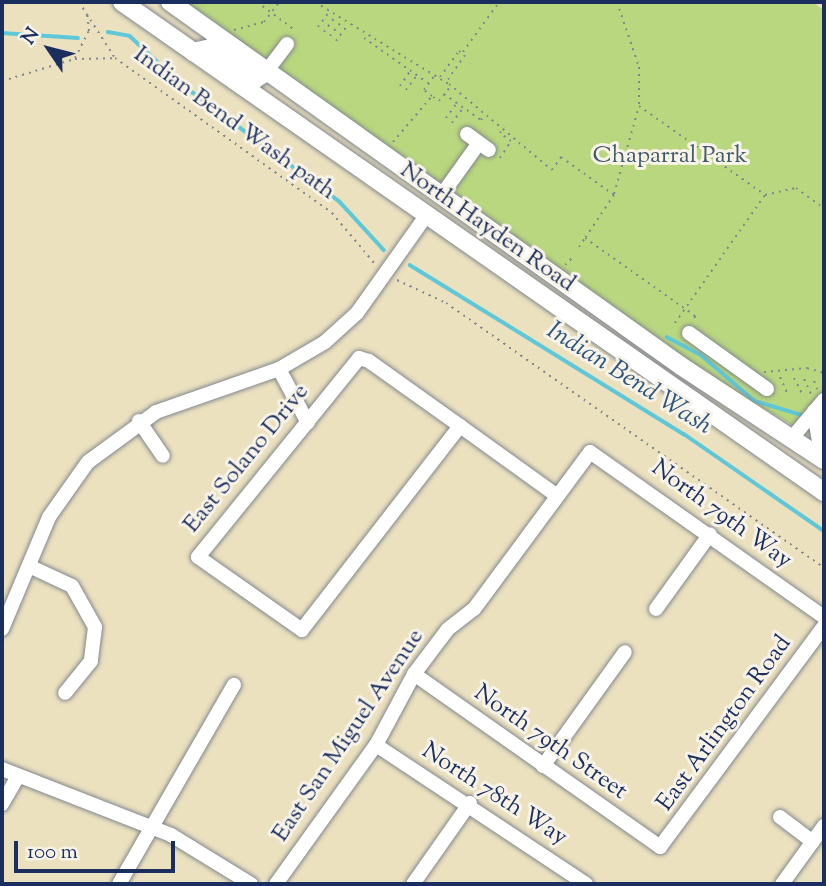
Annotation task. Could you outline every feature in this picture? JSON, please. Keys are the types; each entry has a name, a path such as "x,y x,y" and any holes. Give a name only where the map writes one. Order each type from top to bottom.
{"main road":[{"name":"North Hayden Road","path":"122,2 824,492"},
{"name":"North Hayden Road","path":"170,2 441,196 791,439 824,459"},
{"path":"192,52 210,48 255,79 266,72"},
{"path":"818,403 824,459"}],"street":[{"path":"266,72 286,44"},
{"path":"441,196 484,146"},
{"path":"2,629 66,488 139,421 279,369 357,313 426,216"},
{"path":"692,332 767,389"},
{"name":"East Solano Drive","path":"359,358 460,426 302,630 198,557 249,487 280,461 308,423 359,358"},
{"path":"279,369 308,423"},
{"path":"791,439 818,403"},
{"path":"139,421 163,456"},
{"path":"460,426 556,495"},
{"name":"East San Miguel Avenue","path":"276,884 376,745 414,674 448,629 474,610 590,452"},
{"name":"North 79th Way","path":"590,452 710,534 824,617"},
{"path":"656,609 710,534"},
{"path":"29,566 72,586 95,628 91,661 65,693"},
{"name":"East Arlington Road","path":"660,847 824,626"},
{"path":"543,766 625,652"},
{"name":"North 79th Street","path":"414,674 660,847"},
{"path":"119,884 234,685"},
{"name":"North 78th Way","path":"376,745 470,803 579,882"},
{"path":"2,769 17,778 153,828 251,884"},
{"path":"2,804 17,778"},
{"path":"413,884 470,803"},
{"path":"780,817 813,842"},
{"path":"782,884 824,826"}],"path":[{"name":"Indian Bend Wash path","path":"79,2 86,7 115,58 332,213 378,266"},
{"path":"247,2 255,2 296,31"},
{"path":"234,30 253,28 273,14 279,2"},
{"path":"315,2 429,83"},
{"path":"440,78 499,2"},
{"path":"579,247 614,195 639,106 639,67 617,2"},
{"path":"75,59 89,31 86,7"},
{"path":"318,27 329,12"},
{"path":"324,32 335,17"},
{"path":"330,36 341,21"},
{"path":"336,41 348,26"},
{"path":"362,36 366,31 447,82 450,87 516,135 511,141 484,146"},
{"path":"447,82 462,53"},
{"path":"2,81 75,59 115,58"},
{"path":"400,86 410,70"},
{"path":"406,90 417,75"},
{"path":"435,75 424,90 439,101 450,87"},
{"path":"444,94 481,120 486,114"},
{"path":"386,145 402,139 432,96"},
{"path":"446,118 457,103"},
{"path":"639,106 765,195"},
{"path":"452,123 463,107"},
{"path":"504,127 500,133 552,170 561,158 614,195"},
{"path":"675,323 765,195 796,187 824,208"},
{"path":"586,238 695,316 692,332"},
{"path":"564,266 572,258"},
{"path":"396,279 446,303 824,568"},
{"path":"762,372 807,368 824,373"},
{"path":"780,377 787,393"},
{"path":"794,378 803,396"},
{"path":"804,379 818,403"}],"green space":[{"name":"Chaparral Park","path":"186,2 812,2 824,10 824,443 726,387"}],"waterway":[{"name":"Indian Bend Wash","path":"108,32 130,36 180,83 340,202 384,250"},
{"name":"Indian Bend Wash","path":"2,33 78,38"},
{"name":"Indian Bend Wash","path":"410,265 684,434 824,531"},
{"path":"667,337 701,355 755,401 805,416"}]}
